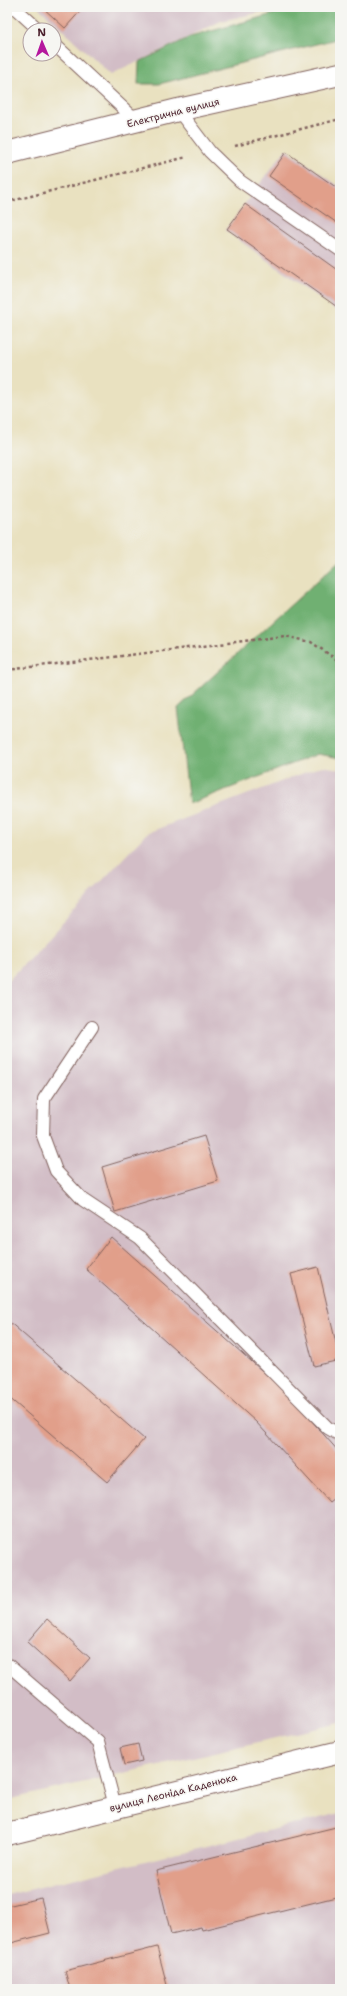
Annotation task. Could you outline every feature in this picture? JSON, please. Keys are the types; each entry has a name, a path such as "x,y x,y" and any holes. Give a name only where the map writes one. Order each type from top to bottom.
{"street":[{"name":"Електрична вулиця","path":"7,153 178,110 340,74"},
{"name":"вулиця Леоніда Каденюка","path":"7,1834 115,1806 340,1752"}],"lane":[{"path":"14,7 30,22"},
{"path":"62,51 137,121"},
{"path":"178,110 210,152 240,181 340,250"},
{"path":"92,1027 44,1099 43,1136 56,1171 83,1200 140,1238 328,1428 340,1435"},
{"path":"7,1664 98,1742 115,1806"}],"path":[{"path":"7,202 340,119"},
{"path":"7,670 285,636 311,642 340,662"}],"shaded area":[{"path":"38,7 285,7 221,21 111,75 62,29 62,22 54,22"},
{"path":"286,149 340,187 340,313 225,230"},
{"path":"322,766 340,769 340,1723 7,1800 7,982 147,833"},
{"path":"340,1813 340,1989 7,1989 7,1895"}],"green space":[{"path":"298,7 340,7 340,38 159,84 138,84 139,62 190,37"},
{"path":"340,560 340,758 318,754 189,804 178,708"}],"building":[{"path":"42,7 84,7 65,28 62,25 62,22 58,22"},
{"path":"286,152 340,190 340,225 269,176"},
{"path":"245,204 340,272 340,309 227,229"},
{"path":"204,1136 218,1181 115,1212 102,1167"},
{"path":"111,1237 287,1393 340,1453 340,1495 330,1503 256,1422 86,1269"},
{"path":"318,1267 340,1360 314,1366 291,1274"},
{"path":"7,1320 144,1439 107,1482 7,1396"},
{"path":"340,1532 340,1543 337,1533"},
{"path":"47,1619 90,1658 70,1681 27,1642"},
{"path":"138,1744 142,1761 124,1765 120,1748"},
{"path":"340,1826 340,1896 202,1930 201,1927 171,1934 156,1871"},
{"path":"41,1898 50,1933 7,1944 7,1906"},
{"path":"157,1947 168,1989 70,1989 65,1971"}]}
